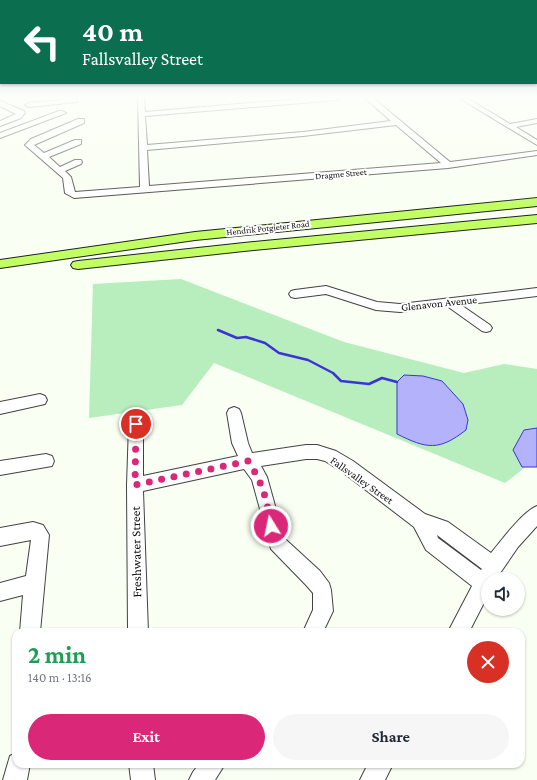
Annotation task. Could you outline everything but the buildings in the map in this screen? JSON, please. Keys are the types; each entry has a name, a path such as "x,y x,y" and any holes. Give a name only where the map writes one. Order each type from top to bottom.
{"main road":[{"name":"Hendrik Potgieter Road","path":"0,264 195,236 537,202"},
{"name":"Hendrik Potgieter Road","path":"0,274 244,247 537,219"}],"street":[{"path":"143,134 145,189"},
{"path":"144,148 298,134"},
{"path":"411,134 448,165"},
{"path":"522,134 537,143"},
{"path":"522,134 537,148"},
{"path":"48,135 34,141 29,145 59,170 78,162"},
{"path":"42,157 78,142"},
{"name":"Dragme Street","path":"59,170 67,177 70,193 74,195 448,165 537,153"},
{"name":"Glenavon Avenue","path":"295,294 326,290 386,307 400,308 535,294"},
{"path":"449,302 486,328"},
{"path":"0,408 40,400"},
{"path":"234,413 240,443 248,461 259,477 277,543 313,578 322,590 324,601 323,611 315,628"},
{"name":"Freshwater Street","path":"136,424 135,485 138,628"},
{"name":"Fallsvalley Street","path":"135,485 248,461 306,452 317,452 330,456 367,481 420,521 442,528 493,566"},
{"path":"0,468 46,461"},
{"path":"490,572 512,541 537,514"},
{"name":"Fallsvalley Street","path":"420,521 432,544 481,582"},
{"path":"0,537 33,530 39,533 40,539 34,583 30,628"},
{"path":"0,592 34,583"},
{"path":"460,628 481,590"},
{"path":"15,780 17,768"},
{"path":"142,768 143,780"},
{"path":"372,780 379,768"}],"green space":[{"path":"181,279 344,342 464,373 504,364 537,369 537,458 505,483 214,363 182,405 89,418 93,284"}],"water":[{"path":"404,375 423,376 442,381 463,404 468,420 466,430 448,442 433,446 417,443 397,434 397,382"},
{"path":"537,428 537,467 522,467 513,450 524,430"}],"waterway":[{"path":"218,330 237,338 246,337 265,343 279,353 308,360 333,373 341,381 369,384 382,378 397,382"}],"route":[{"path":"136,424 135,485 248,461 259,477 268,507 271,526"}]}
